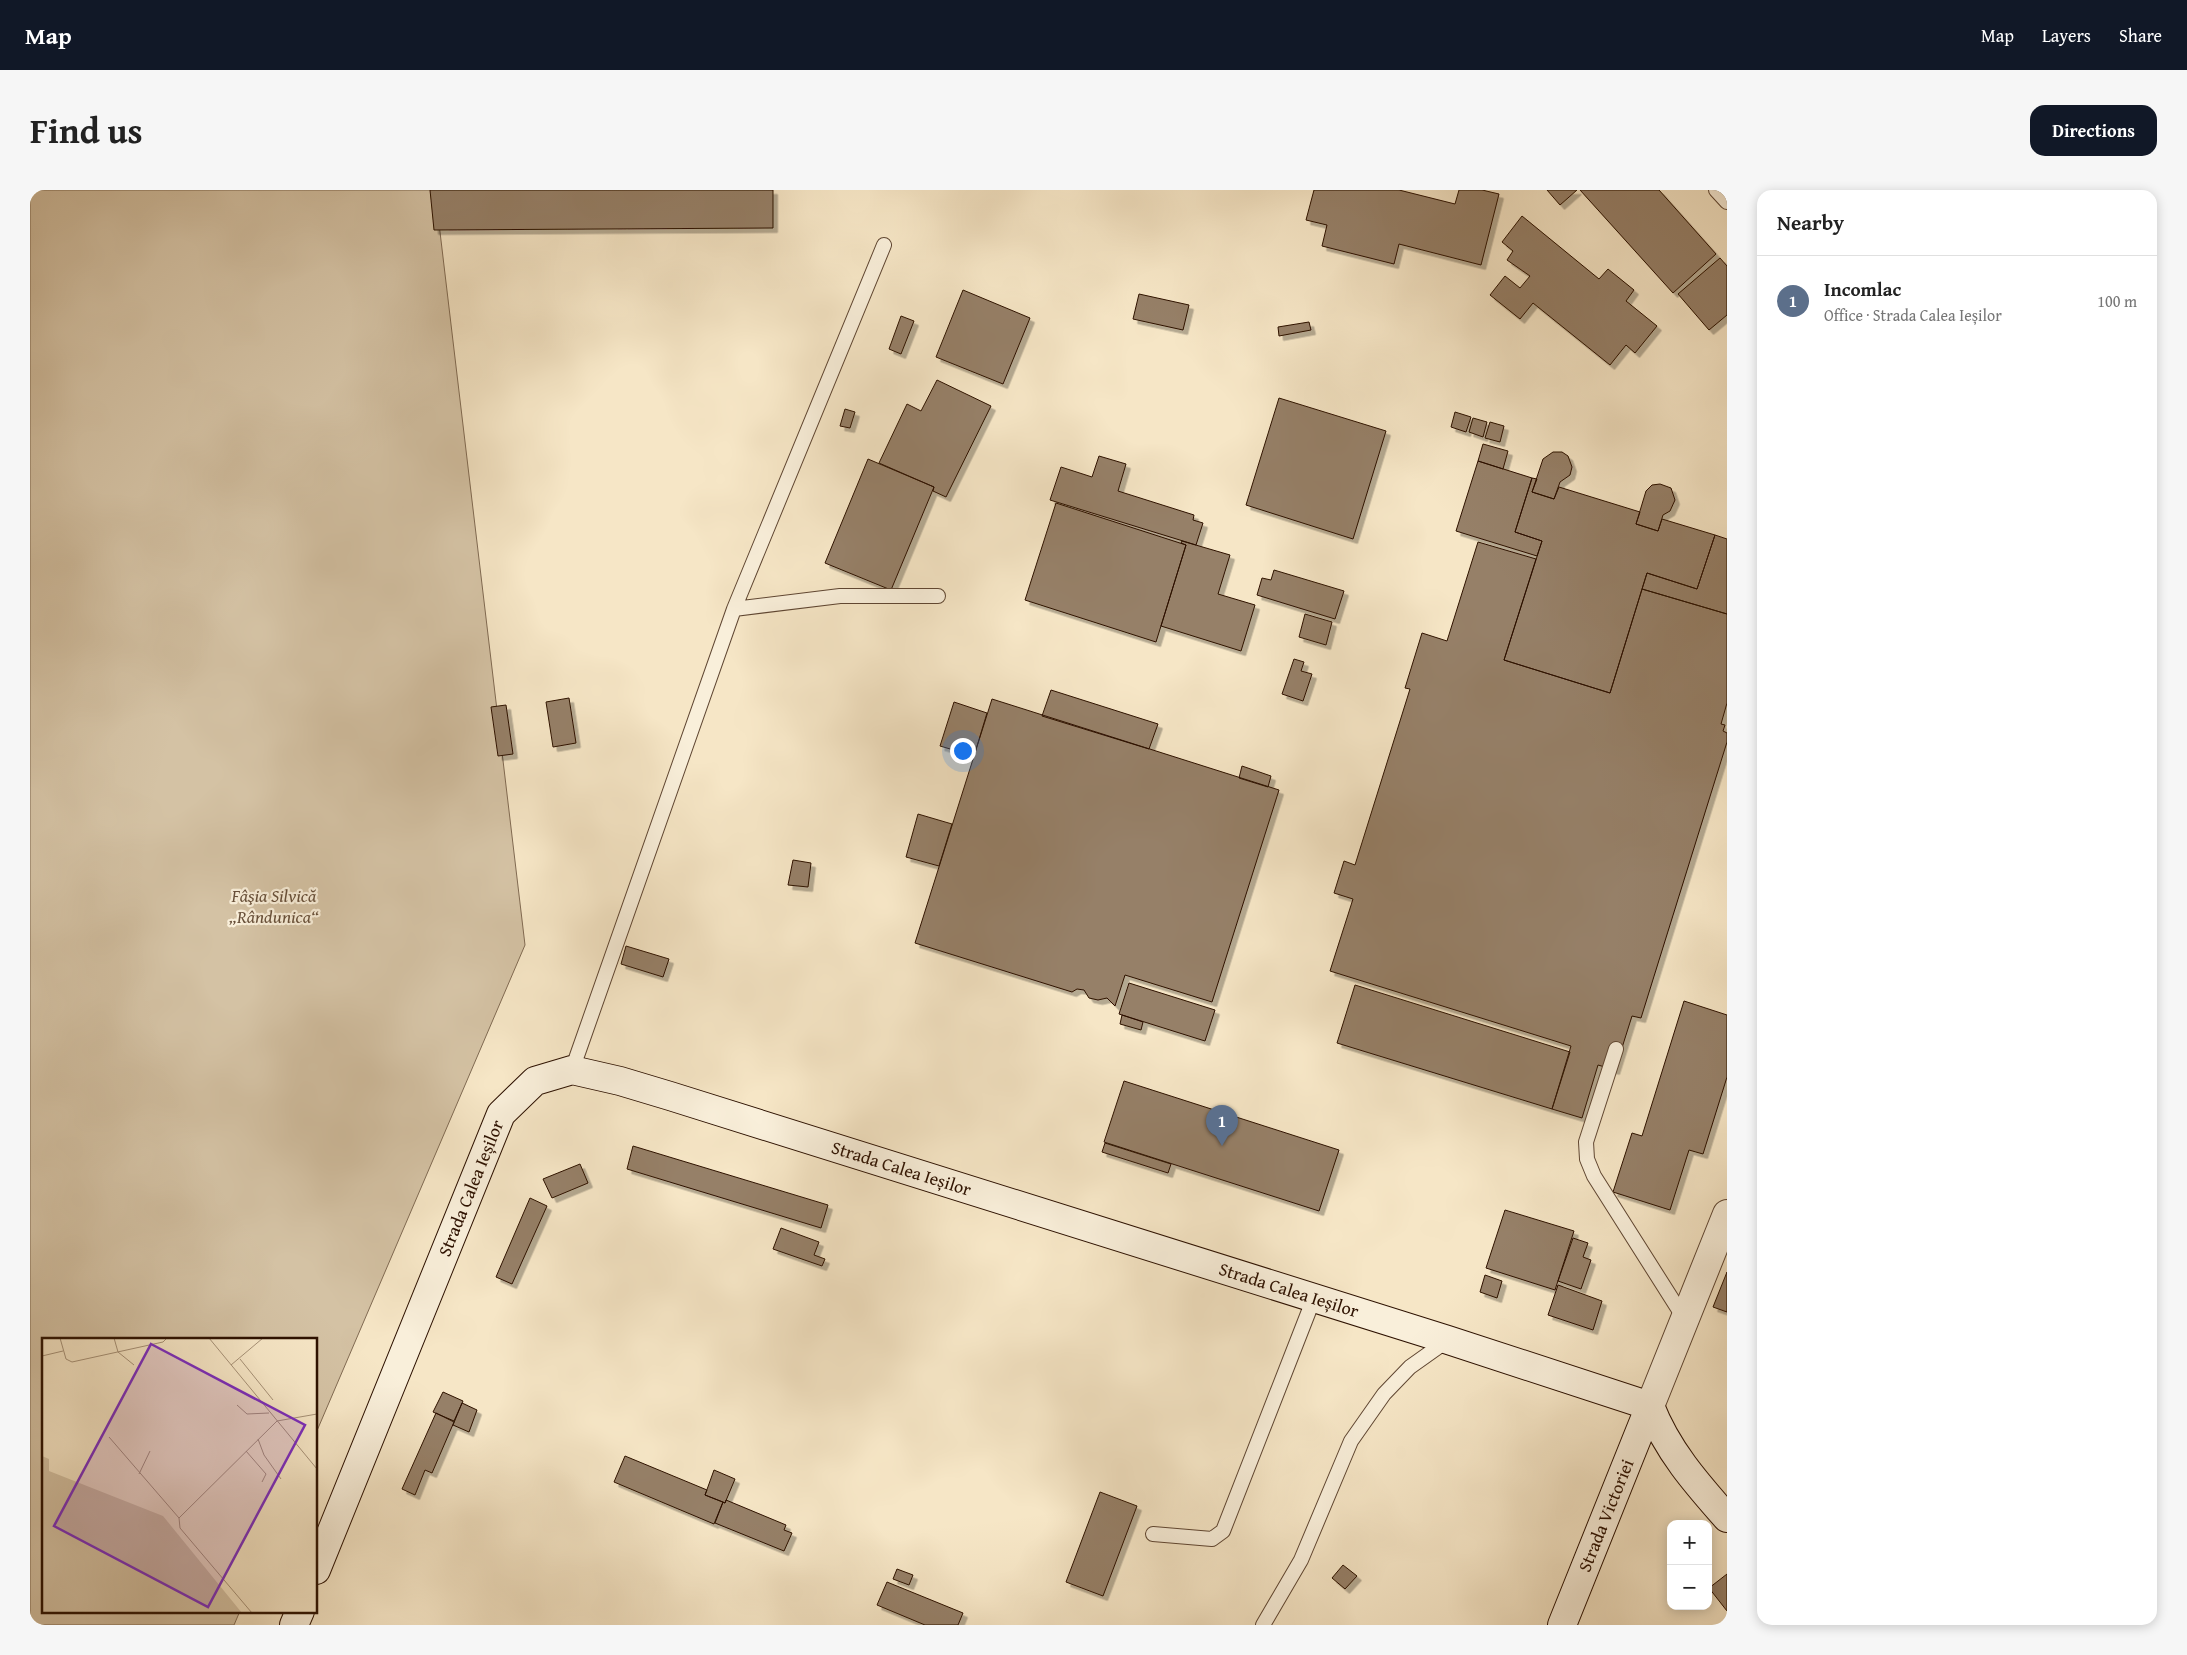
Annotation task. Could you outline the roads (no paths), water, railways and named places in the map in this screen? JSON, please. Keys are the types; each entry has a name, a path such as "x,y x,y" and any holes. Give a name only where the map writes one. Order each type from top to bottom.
{"street":[{"name":"Strada Calea Ieșilor","path":"318,1565 501,1114 535,1081 572,1070 620,1080 1448,1340 1650,1406"},
{"name":"Strada Victoriei","path":"1562,1625 1727,1214"},
{"path":"1650,1406 1666,1442 1727,1518"},
{"path":"294,1625 300,1612"}],"lane":[{"path":"1716,190 1727,202"},
{"path":"572,1070 734,609 884,245"},
{"path":"734,609 840,596 938,596"},
{"path":"1616,1049 1586,1142 1587,1160 1594,1176 1684,1318"},
{"path":"1153,1534 1212,1539 1223,1532 1314,1298"},
{"path":"1263,1625 1301,1560 1351,1442 1384,1394 1410,1367 1448,1340"}],"place":[{"name":"Incomlac","path":"1222,1146"}],"park label":[{"name":"Fâşia Silvică „Rândunica“","path":"274,906"}]}
